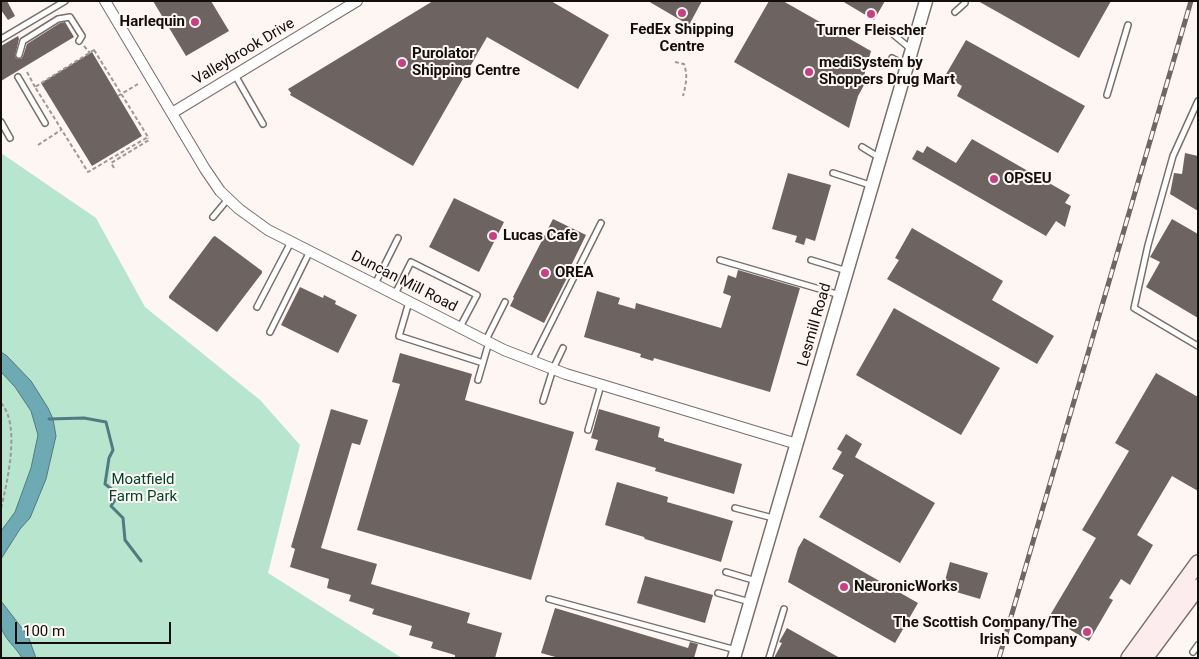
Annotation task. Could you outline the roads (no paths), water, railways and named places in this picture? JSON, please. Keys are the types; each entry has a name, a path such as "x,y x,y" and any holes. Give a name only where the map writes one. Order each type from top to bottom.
{"main road":[{"path":"1129,658 1198,563"},
{"path":"1145,658 1198,587"}],"street":[{"name":"Duncan Mill Road","path":"105,1 220,191 239,209 268,230 488,341 532,361 797,444"},
{"name":"Lesmill Road","path":"735,654 926,1"},
{"name":"Valleybrook Drive","path":"172,113 355,2"}],"lane":[{"path":"1,39 65,1"},
{"path":"955,12 965,1"},
{"path":"20,55 23,41 58,19 70,17 82,36 79,40"},
{"path":"1107,94 1128,26"},
{"path":"894,35 912,50"},
{"path":"892,58 907,66"},
{"path":"235,75 263,124"},
{"path":"18,77 45,123"},
{"path":"1198,100 1173,156 1148,245 1134,308 1198,346"},
{"path":"1,122 10,138"},
{"path":"862,147 880,158"},
{"path":"833,173 872,185"},
{"path":"213,217 228,198"},
{"path":"532,361 600,223"},
{"path":"374,284 398,238"},
{"path":"257,307 291,241"},
{"path":"270,332 310,251"},
{"path":"720,260 840,295"},
{"path":"811,260 847,272"},
{"path":"395,294 411,262 477,295 460,327"},
{"path":"410,302 399,336 483,363"},
{"path":"478,380 488,341 505,302"},
{"path":"543,401 563,348"},
{"path":"588,430 601,384"},
{"path":"735,508 775,519"},
{"path":"726,572 757,581"},
{"path":"718,593 750,602"},
{"path":"549,598 735,654"},
{"path":"770,658 784,608"},
{"path":"1193,652 1198,645"}],"water":[{"path":"1,352 31,381 53,419 56,436 46,479 30,518 20,529 1,559 1,531 15,512 31,468 38,435 31,411 15,387 1,372"},
{"path":"1,601 28,636 36,658 22,658 4,635 1,626"}],"waterway":[{"path":"49,419 84,418 106,422 113,450 109,458 105,484 114,491 115,500 111,506 123,518 125,540 141,561"}],"railway":[{"path":"999,658 1191,1"}],"place":[{"name":"FedEx Shipping Centre","path":"682,13"},
{"name":"Turner Fleischer","path":"871,14"},
{"name":"Harlequin","path":"195,22"},
{"name":"Purolator Shipping Centre","path":"402,63"},
{"name":"mediSystem by Shoppers Drug Mart","path":"809,72"},
{"name":"OPSEU","path":"994,179"},
{"name":"Lucas Cafe","path":"493,236"},
{"name":"OREA","path":"545,273"},
{"name":"NeuronicWorks","path":"844,587"},
{"name":"The Scottish Company/The Irish Company","path":"1087,632"}],"park label":[{"name":"Moatfield Farm Park","path":"143,488"}]}
